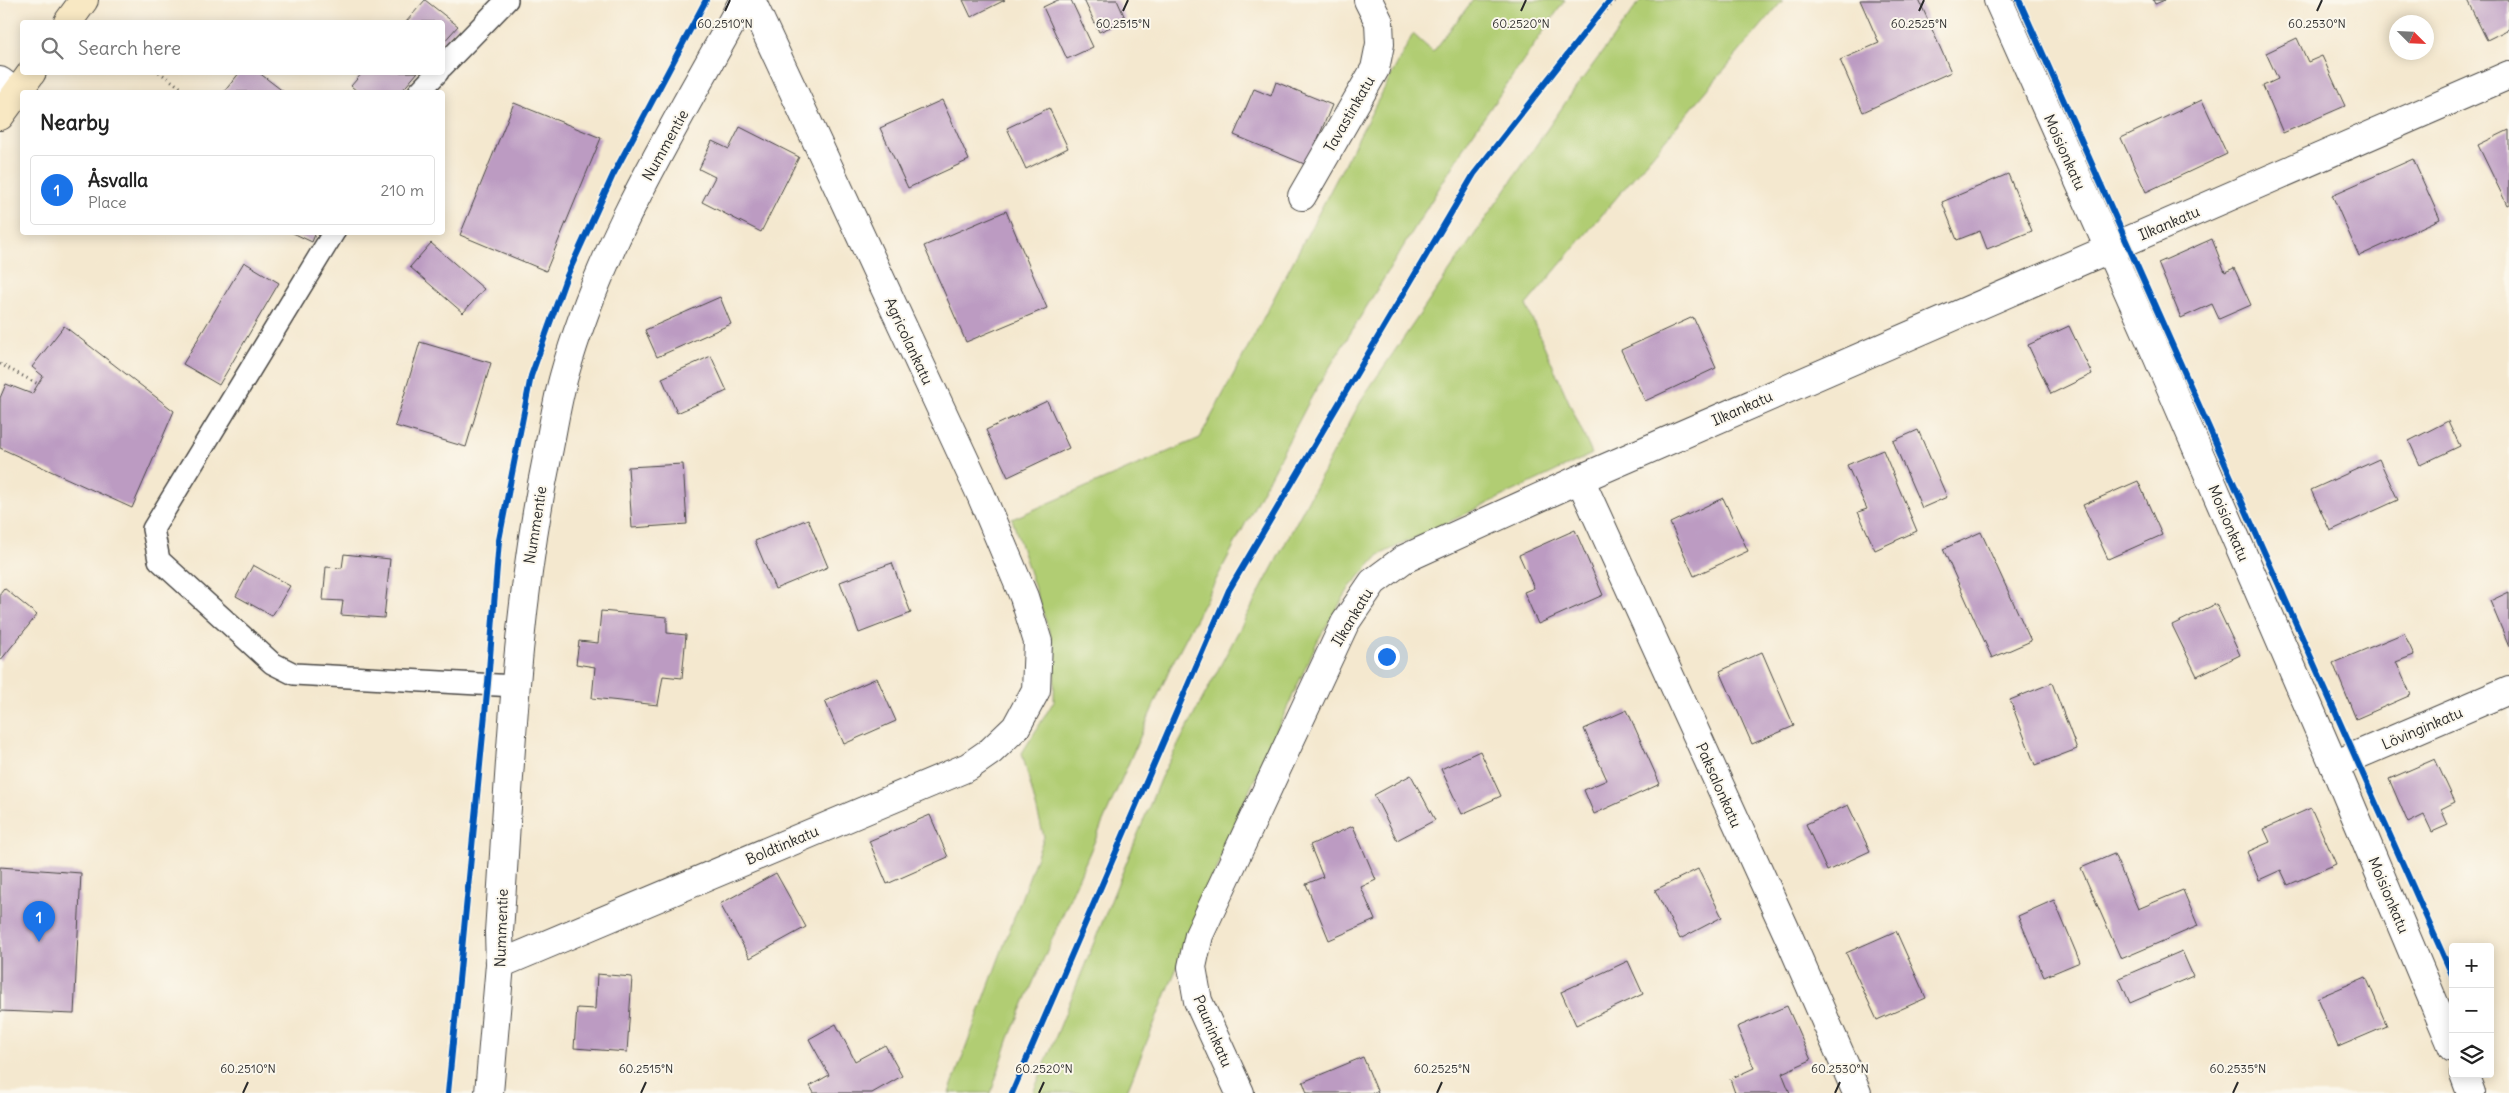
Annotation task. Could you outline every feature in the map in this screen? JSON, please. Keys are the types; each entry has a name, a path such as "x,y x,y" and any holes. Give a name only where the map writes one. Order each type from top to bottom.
{"main road":[{"path":"69,20 84,0"},
{"path":"0,116 16,82"}],"street":[{"name":"Nummentie","path":"489,1093 500,964 499,932 515,686 534,523 564,376 593,293 640,190 744,0"},
{"name":"Agricolankatu","path":"751,0 981,495 1024,597 1038,642 1036,690"},
{"name":"Tavastinkatu","path":"1302,196 1375,69 1380,44 1379,22 1368,0"},
{"name":"Moisionkatu","path":"1998,0 2107,249 2157,356 2334,765 2449,1038"},
{"name":"Ilkankatu","path":"1192,967 1200,935 1345,623 1373,582 1404,559 1580,479 2509,75"},
{"name":"Paksalonkatu","path":"1580,479 1784,926 1857,1093"},
{"name":"Boldtinkatu","path":"500,964 968,767 991,752 1016,727 1036,690"},
{"name":"Lövinginkatu","path":"2334,765 2509,690"},
{"name":"Pauninkatu","path":"1192,967 1198,1001 1240,1093"},
{"path":"2465,1078 2471,1093"}],"lane":[{"path":"445,64 507,0"},
{"path":"421,90 435,75"},
{"path":"332,235 153,529 159,560 272,663 294,674 515,686"}],"path":[{"path":"1586,32 1610,0"},
{"path":"1580,39 1616,0"},
{"path":"162,75 184,90"},
{"path":"0,364 38,384"}],"green space":[{"path":"1473,0 1565,0 1469,139 1312,396 1170,668 1009,1038 991,1093 949,1093 1044,837 1022,753 1054,701 1055,649 1012,519 1200,438 1413,34 1433,52"},
{"path":"1641,0 1783,0 1526,305 1592,454 1379,555 1350,587 1318,640 1242,807 1126,1093 1033,1093 1161,777 1363,397 1572,93"}],"building":[{"path":"425,0 458,26 445,41 445,20 408,20"},
{"path":"963,0 1005,0 971,17"},
{"path":"1058,0 1071,0 1093,47 1067,59 1043,7"},
{"path":"1084,0 1117,0 1126,20 1099,32"},
{"path":"1860,0 1919,0 1951,72 1863,112 1840,60 1879,43"},
{"path":"2153,0 2165,0 2155,4"},
{"path":"2467,0 2509,0 2509,29 2487,40"},
{"path":"2297,38 2308,62 2322,56 2345,106 2283,133 2263,86 2278,79 2266,53"},
{"path":"238,75 262,75 281,90 226,90"},
{"path":"360,75 415,75 403,90 356,90 351,86"},
{"path":"1276,82 1332,105 1307,165 1234,135 1254,89 1271,96"},
{"path":"942,100 969,160 908,188 880,128"},
{"path":"2202,100 2227,154 2146,192 2121,138"},
{"path":"514,103 601,138 546,271 460,235"},
{"path":"1049,108 1068,148 1026,169 1007,128"},
{"path":"740,127 799,157 761,232 702,202 715,177 699,169 712,141 729,149"},
{"path":"2509,130 2509,204 2507,205 2478,145"},
{"path":"2413,159 2440,219 2359,256 2332,195"},
{"path":"2008,174 2032,231 1987,249 1980,231 1957,240 1942,202"},
{"path":"1006,211 1047,308 966,342 924,246"},
{"path":"297,235 315,235 312,242"},
{"path":"2212,239 2225,272 2234,268 2251,305 2219,319 2212,304 2181,318 2158,263"},
{"path":"431,243 484,289 463,313 410,267"},
{"path":"244,262 279,283 219,385 183,364"},
{"path":"720,297 731,324 657,357 645,330"},
{"path":"1693,317 1716,368 1645,401 1621,350"},
{"path":"64,326 174,411 132,508 0,448 0,398 6,384 32,394 43,376 32,367"},
{"path":"2069,326 2092,374 2051,394 2028,345"},
{"path":"420,342 491,363 466,447 395,426"},
{"path":"711,356 727,391 677,413 662,378"},
{"path":"1047,401 1069,448 1008,477 986,430"},
{"path":"2448,421 2460,446 2420,465 2409,441"},
{"path":"1918,430 1947,497 1922,508 1893,441"},
{"path":"1883,450 1917,531 1875,550 1858,512 1867,509 1847,465"},
{"path":"2379,459 2398,500 2330,531 2311,490"},
{"path":"683,464 687,524 632,528 628,467"},
{"path":"2138,481 2162,535 2108,559 2083,505"},
{"path":"1723,498 1748,551 1694,576 1670,523"},
{"path":"808,519 828,567 775,589 755,541"},
{"path":"1575,530 1603,595 1538,624 1524,592 1534,588 1519,555"},
{"path":"1981,532 2031,641 1992,658 1943,549"},
{"path":"344,554 390,559 384,618 341,615 343,601 323,600 326,567 342,568"},
{"path":"892,563 911,613 859,633 840,582"},
{"path":"253,565 290,586 272,616 236,596"},
{"path":"4,588 37,615 0,661 0,593"},
{"path":"2509,592 2509,646 2490,601"},
{"path":"2216,604 2240,655 2197,676 2172,625"},
{"path":"601,611 667,617 667,633 686,635 682,678 663,676 658,705 592,698 595,667 576,664 579,641 598,643"},
{"path":"2404,633 2414,655 2396,662 2411,695 2356,719 2333,663"},
{"path":"1762,652 1794,726 1752,744 1720,671"},
{"path":"877,678 896,721 844,744 825,701"},
{"path":"2052,683 2077,749 2035,765 2010,700"},
{"path":"1627,710 1660,784 1594,814 1584,790 1607,780 1584,729"},
{"path":"1480,751 1501,796 1462,814 1441,769"},
{"path":"2435,759 2455,802 2441,809 2448,825 2432,832 2424,815 2408,823 2389,779"},
{"path":"1411,775 1435,820 1397,840 1374,795"},
{"path":"1848,805 1870,851 1827,871 1806,824"},
{"path":"2311,808 2336,864 2288,885 2281,870 2259,880 2247,852 2270,842 2264,829"},
{"path":"930,815 948,857 887,884 869,841"},
{"path":"1353,826 1376,880 1361,887 1375,920 1329,940 1306,884 1323,877 1310,845"},
{"path":"2114,854 2138,909 2183,890 2198,926 2121,959 2081,868"},
{"path":"0,867 81,873 74,1014 0,1011"},
{"path":"1698,869 1722,917 1680,939 1655,890"},
{"path":"776,873 806,927 750,958 720,904"},
{"path":"2054,900 2080,962 2044,977 2018,916"},
{"path":"1896,931 1926,998 1877,1020 1846,953"},
{"path":"2182,951 2193,976 2130,1003 2119,978"},
{"path":"1628,961 1643,994 1576,1025 1561,992"},
{"path":"597,974 632,977 627,1052 574,1048 577,1008 595,1009"},
{"path":"2366,977 2387,1026 2338,1047 2317,998"},
{"path":"1787,1006 1811,1060 1782,1073 1790,1093 1735,1093 1730,1079 1754,1068 1737,1027"},
{"path":"836,1024 855,1061 885,1045 902,1076 872,1093 814,1093 810,1086 829,1075 809,1039"},
{"path":"1363,1057 1378,1093 1307,1093 1303,1082"}],"cycle path":[{"path":"448,1093 488,683 499,540 531,376 566,278 613,175 706,0"},
{"path":"1012,1093 1229,590 1474,174 1610,0"},
{"path":"2019,0 2449,968"}],"place":[{"name":"Åsvalla","path":"39,942"}]}
